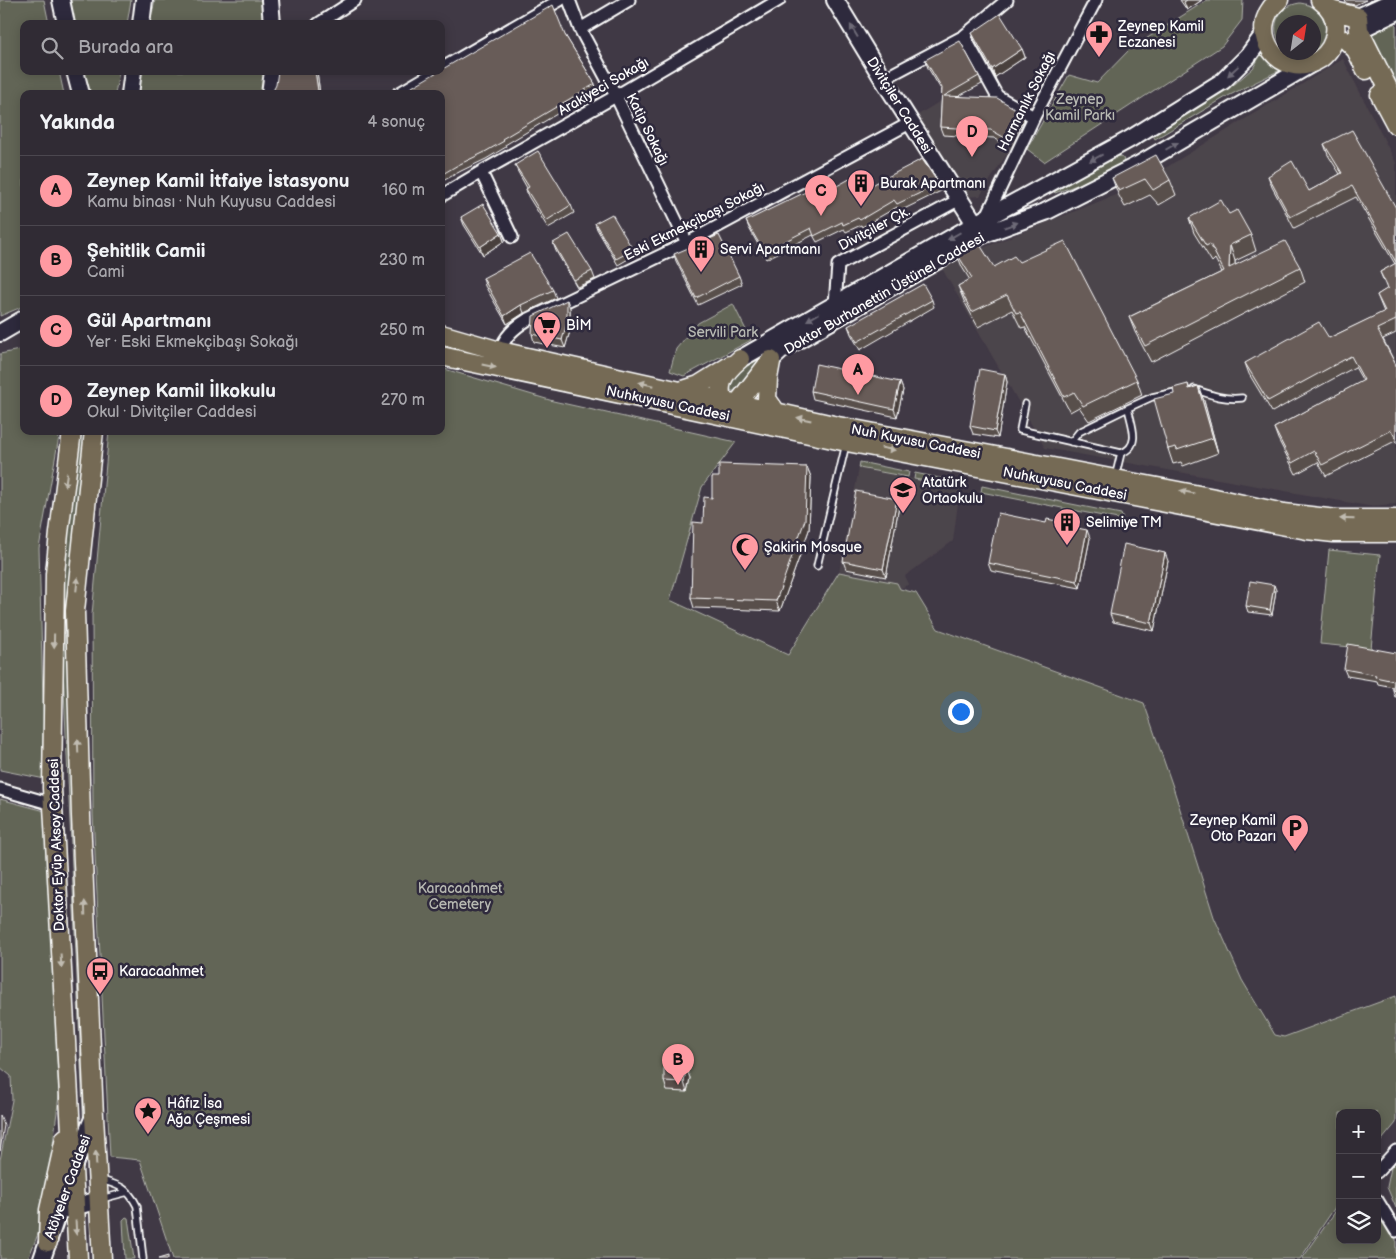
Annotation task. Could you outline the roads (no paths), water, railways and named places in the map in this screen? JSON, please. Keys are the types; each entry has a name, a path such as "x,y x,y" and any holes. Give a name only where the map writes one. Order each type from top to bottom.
{"main road":[{"path":"1279,0 1268,10 1266,8 1264,34 1270,50 1283,61 1300,65 1324,54 1354,29"},
{"path":"1325,5 1354,29 1396,104"},
{"path":"1324,54 1333,43 1336,29 1325,5"},
{"path":"1354,29 1356,50 1396,125"},
{"name":"Nuh Kuyusu Caddesi","path":"445,335 500,351 680,391 727,407 776,413 1284,513 1336,519 1396,519"},
{"name":"Nuhkuyusu Caddesi","path":"445,357 727,407 746,420 847,442 1306,530 1334,533 1396,533"},
{"path":"740,359 729,369 720,386 727,407 772,360"},
{"path":"680,391 699,385 740,359"},
{"path":"772,360 768,378 767,399 776,413"},
{"path":"831,424 847,442 866,431"},
{"name":"Doktor Eyüp Aksoy Caddesi","path":"71,435 58,533 55,574 52,804 78,1259"},
{"name":"Doktor Eyüp Aksoy Caddesi","path":"94,435 74,611 80,806 102,1259"},
{"path":"48,1242 49,1210 70,1116"}],"street":[{"path":"61,0 65,20"},
{"path":"141,20 144,0"},
{"path":"270,0 272,20"},
{"path":"324,20 355,0"},
{"path":"445,67 560,0"},
{"name":"Katip Sokağı","path":"569,0 580,29 616,96 687,244"},
{"path":"580,29 628,0"},
{"name":"Arakiyeci Sokağı","path":"445,194 779,0"},
{"name":"Divitçiler Caddesi","path":"835,0 910,123 960,199 981,226"},
{"path":"882,79 964,36 1006,0"},
{"name":"Harmanlık Sokağı","path":"981,226 1034,117 1096,0"},
{"path":"1354,29 1395,10"},
{"name":"Doktor Burhanettin Üstünel Caddesi","path":"772,360 784,348 981,226 1130,140 1223,80 1248,56 1264,34"},
{"path":"964,36 997,96 1034,117"},
{"name":"Doktor Burhanettin Üstünel Caddesi","path":"740,359 835,304 981,226 1045,212 1115,178 1288,79 1324,54"},
{"path":"76,75 80,90"},
{"path":"131,90 132,75"},
{"path":"271,90 272,75"},
{"path":"405,90 430,75"},
{"name":"Eski Ekmekçibaşı Sokağı","path":"500,351 512,330 527,320 687,244 910,123"},
{"path":"481,172 512,237"},
{"name":"Divitçiler Çk.","path":"835,304 838,265 960,199"},
{"path":"0,334 20,322"},
{"path":"0,334 20,330"},
{"path":"0,789 52,804"},
{"name":"Atölyeler Caddesi","path":"42,1259 73,1167 94,1116"},
{"path":"1381,1167 1396,1150"},
{"path":"58,1212 99,1200"},
{"path":"1381,1207 1396,1231"}],"lane":[{"path":"1072,442 1079,432 1152,397 1193,388 1217,398 1242,398"},
{"path":"1025,404 1020,430 1121,453 1129,449 1134,442 1128,408"},
{"path":"817,566 847,442"},
{"path":"1115,479 1121,453"},
{"path":"97,1180 118,1184 128,1192 137,1206 143,1259"},
{"path":"99,1200 128,1192"}],"place":[{"name":"Zeynep Kamil Eczanesi","path":"1099,58"},
{"name":"Zeynep Kamil İlkokulu","path":"972,157"},
{"name":"Burak Apartmanı","path":"861,207"},
{"name":"Gül Apartmanı","path":"821,216"},
{"name":"Servi Apartmanı","path":"701,273"},
{"name":"BİM","path":"547,349"},
{"name":"Zeynep Kamil İtfaiye İstasyonu","path":"858,395"},
{"name":"Atatürk Ortaokulu","path":"903,514"},
{"name":"Selimiye TM","path":"1067,546"},
{"name":"Şakirin Mosque","path":"745,571"},
{"name":"Zeynep Kamil Oto Pazarı","path":"1295,852"},
{"name":"Karacaahmet","path":"100,995"},
{"name":"Şehitlik Camii","path":"678,1085"},
{"name":"Hâfız İsa Ağa Çeşmesi","path":"148,1135"}],"park label":[{"name":"Zeynep Kamil Parkı","path":"1080,108"},
{"name":"Servili Park","path":"723,332"},
{"name":"Karacaahmet Cemetery","path":"460,896"}]}
